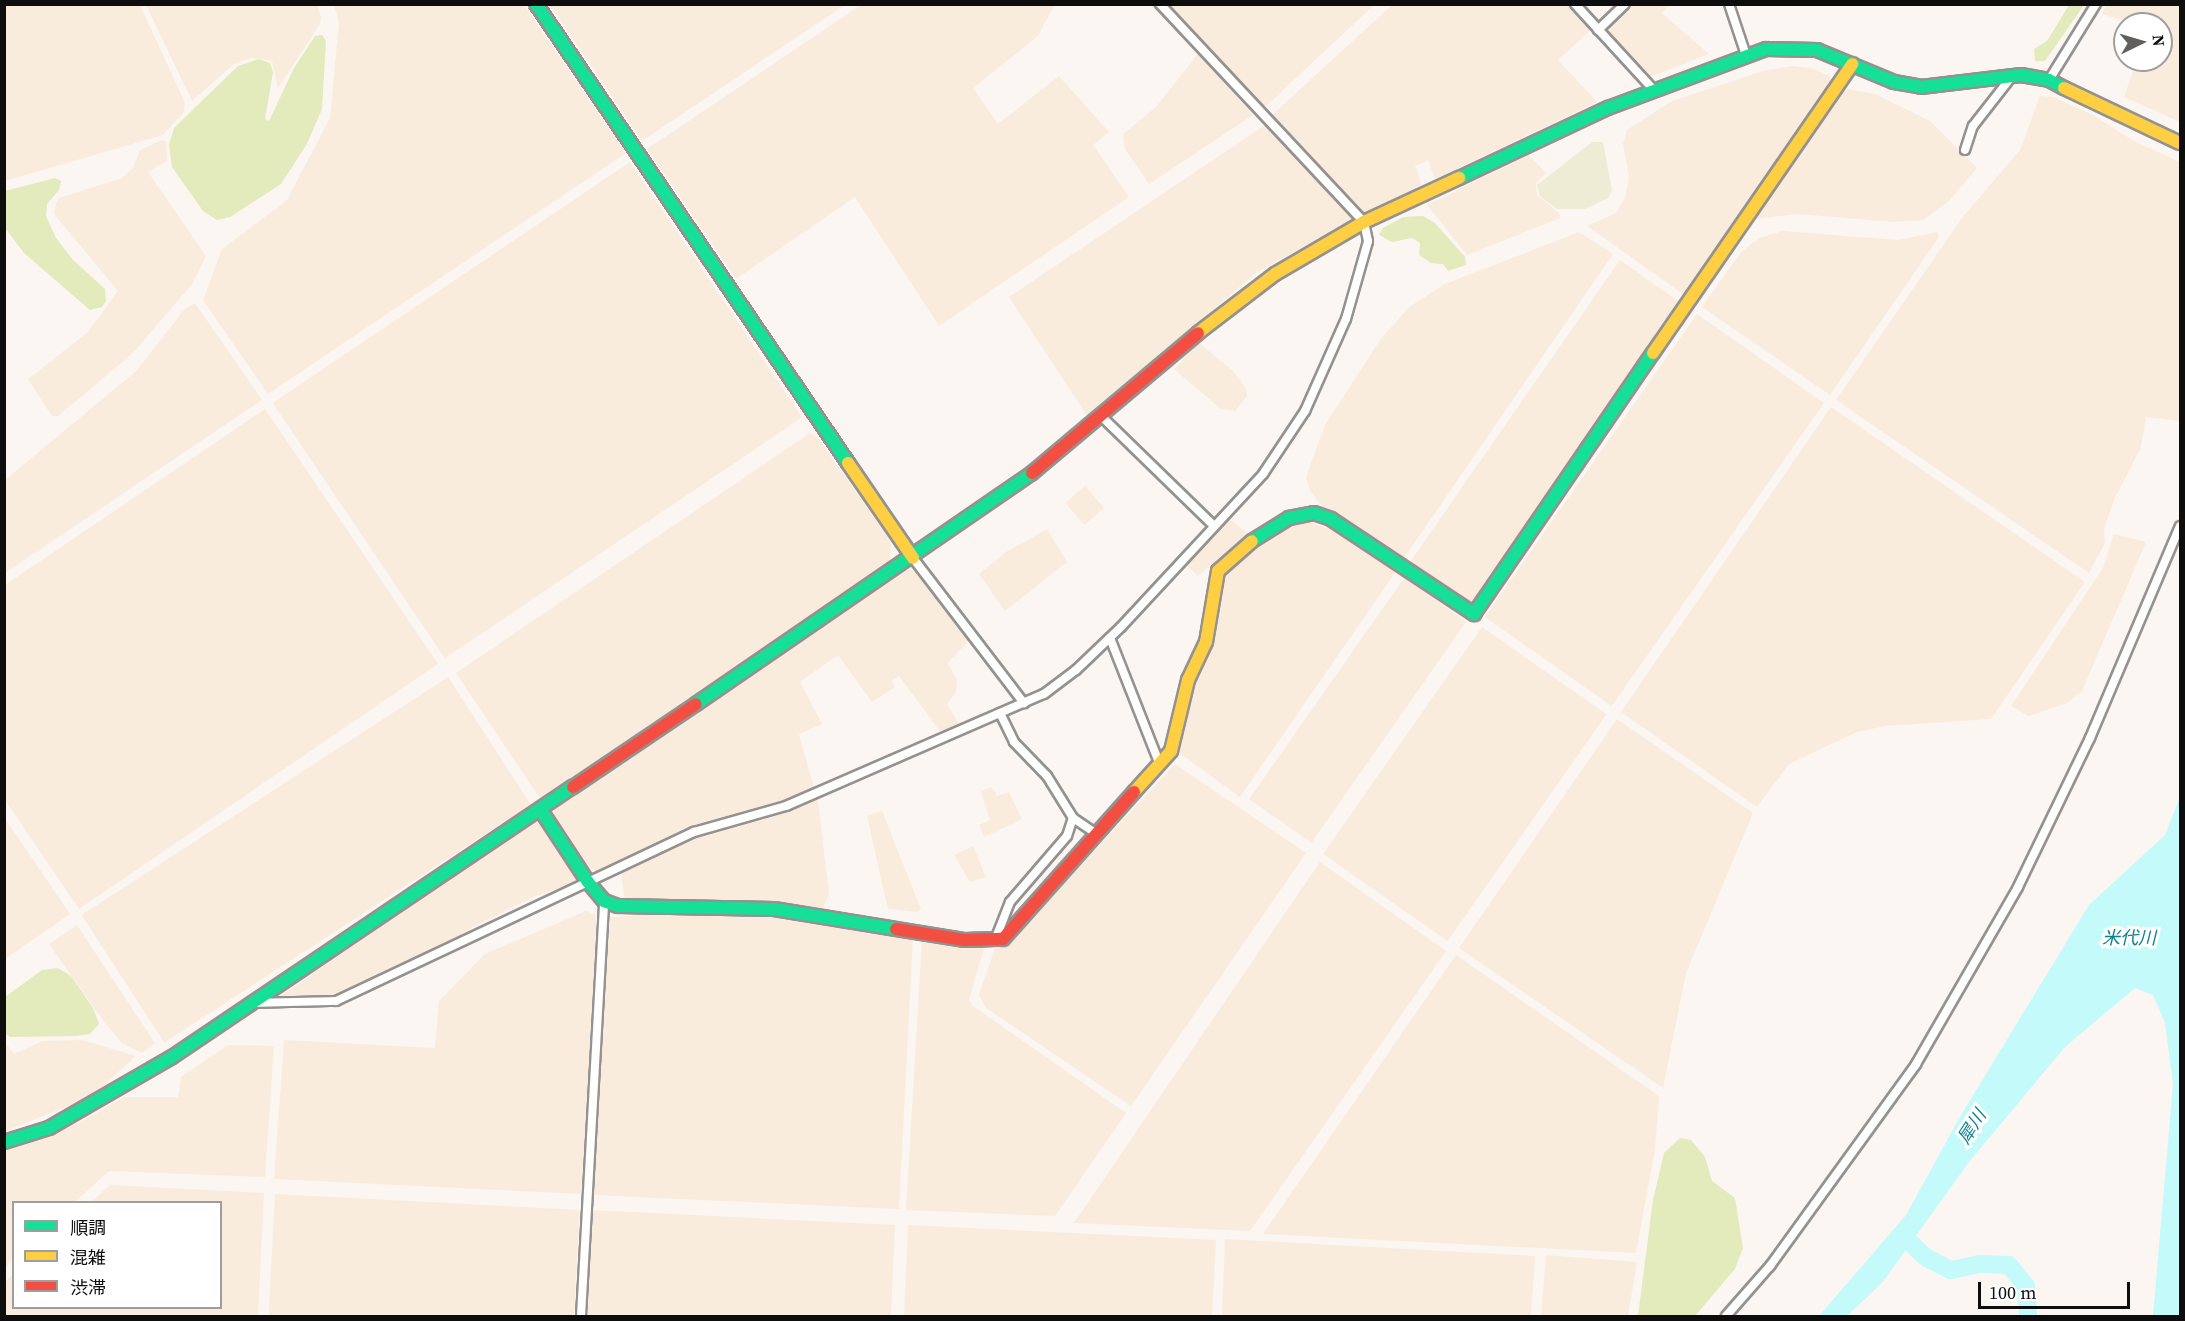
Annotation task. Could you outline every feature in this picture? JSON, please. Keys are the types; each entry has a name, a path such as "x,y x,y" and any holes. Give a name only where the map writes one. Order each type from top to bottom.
{"street":[{"path":"537,4 913,558 1024,703"},
{"path":"251,1003 336,1001 694,832 786,806 1044,694 1076,670 1110,638 1263,474 1305,411 1346,319 1361,274 1368,241 1364,222 1160,4"},
{"path":"1575,4 1653,89"},
{"path":"1598,30 1625,4"},
{"path":"1729,4 1746,55"},
{"path":"2049,80 2096,4"},
{"path":"4,1142 49,1128 105,1099 913,558 1054,458 1229,306 1275,274 1364,222 1653,89 1746,55 1792,47 1817,50 1894,82 1921,87 2012,75 2049,80 2119,117 2181,143"},
{"path":"540,809 588,882 604,901 643,907 774,909 965,940 1003,939 1018,926 1160,765 1174,745 1188,681 1206,642 1218,571 1259,534 1289,518 1314,513 1330,519 1474,614 1852,64"},
{"path":"1965,150 1973,126 2012,75"},
{"path":"1102,417 1213,525"},
{"path":"1726,1317 1777,1257 1916,1064 2018,887 2090,738 2181,526"},
{"path":"1110,638 1160,765"},
{"path":"1000,712 1014,742 1047,776 1073,818 1098,835"},
{"path":"995,940 1010,902 1067,836 1073,818"},
{"path":"581,1317 604,901"}],"shaded area":[{"path":"4,5 140,5 185,103 184,112 163,135 5,181"},
{"path":"146,5 317,5 321,17 320,24 278,88 272,61 251,58 234,64 192,101"},
{"path":"334,5 524,5 626,153 268,394 203,300 222,249 287,200 330,118 339,22"},
{"path":"550,5 845,5 642,141"},
{"path":"861,5 1054,5 1038,36 973,88 998,124 1059,76 1109,132 1093,145 1129,197 939,326 855,197 736,279 647,149"},
{"path":"1169,5 1374,5 1265,107"},
{"path":"1392,5 1568,5 1591,30 1558,60 1597,102 1435,179 1428,160 1415,166 1422,185 1364,214 1272,115"},
{"path":"1631,5 1669,5 1662,13 1709,54 1650,77 1609,31 1610,24"},
{"path":"2106,5 2180,5 2180,122 2124,97 2133,72 2173,72 2173,12 2113,12 2113,17 2102,14"},
{"path":"1198,54 1253,115 1149,184 1125,149 1123,134 1155,108"},
{"path":"1791,66 1811,68 1828,75 1833,83 1687,297 1587,226 1616,213 1625,198 1629,177 1623,144 1627,130 1672,101 1763,71"},
{"path":"1848,89 1875,94 1930,121 1977,168 1948,202 1923,220 1894,222 1798,214 1755,219 1839,94"},
{"path":"2040,96 2054,97 2093,115 2134,141 2180,162 2180,421 2146,417 2141,447 2115,498 2104,528 2105,543 2089,573 1836,400 1962,218 2020,150"},
{"path":"1265,125 1355,219 1257,272 1088,417 1009,297"},
{"path":"162,140 166,141 167,161 148,172 206,256 193,283 133,353 58,416 52,416 28,379 88,332 118,291 54,214 56,203 59,198 122,178 133,168 140,150"},
{"path":"1592,142 1603,142 1612,190 1608,198 1585,209 1557,209 1540,196 1537,185"},
{"path":"1529,155 1546,173 1536,183 1537,195 1559,213 1560,218 1467,255 1427,205"},
{"path":"630,162 802,417 445,658 273,403"},
{"path":"1783,231 1899,240 1937,232 1939,237 1830,395 1702,307 1741,252 1759,238"},
{"path":"1579,232 1613,254 1402,561 1325,510 1310,491 1306,477 1325,425 1380,340 1408,308 1443,285"},
{"path":"1620,260 1681,303 1474,604 1465,604 1408,565"},
{"path":"195,303 262,400 5,573 5,480 136,371 184,310"},
{"path":"1697,314 1824,403 1612,706 1485,617"},
{"path":"1199,343 1232,370 1246,388 1247,396 1235,411 1221,409 1174,369"},
{"path":"1831,407 2085,582 1991,719 1885,726 1857,732 1789,764 1757,807 1621,712"},
{"path":"265,409 438,664 79,909 5,800 5,585"},
{"path":"810,433 818,438 883,530 891,544 890,564 541,800 456,673"},
{"path":"1085,486 1104,508 1084,525 1065,503"},
{"path":"1225,516 1249,534 1198,576 1185,564"},
{"path":"1305,521 1336,531 1397,570 1240,797 1178,752 1193,684 1215,638 1224,576 1237,560 1295,523"},
{"path":"1047,529 1067,562 1005,611 979,574 1006,552"},
{"path":"2114,534 2146,542 2082,691 2067,703 2029,716 2011,706 2103,568"},
{"path":"904,570 914,570 970,639 948,663 957,681 956,692 947,704 959,724 942,734 899,676 892,681 895,687 872,702 838,655 800,682 822,724 799,734 814,788 785,801 694,826 595,871 586,864 554,817 554,808"},
{"path":"1404,578 1466,622 1311,843 1249,799"},
{"path":"1482,627 1607,714 1448,941 1323,854"},
{"path":"448,677 531,804 164,1042 82,915"},
{"path":"1617,719 1753,813 1686,973 1663,1088 1459,948"},
{"path":"1175,764 1306,853 1131,1106 986,1008 979,995 996,945 1006,942 1025,925"},
{"path":"992,787 997,796 1009,792 1022,819 984,837 979,825 990,820 981,791"},
{"path":"813,798 818,801 829,894 822,909 769,903 625,901 621,873 699,837 797,807"},
{"path":"882,811 921,909 918,912 889,909 887,906 867,816"},
{"path":"4,817 70,914 5,959 4,959"},
{"path":"535,820 542,822 580,879 572,884 533,897 471,928 447,945 388,969 339,995 317,1000 276,999"},
{"path":"973,846 986,877 970,882 954,855"},
{"path":"1320,862 1446,951 1250,1231 1074,1223"},
{"path":"586,911 596,915 596,975 581,1194 274,1179 284,1040 435,1048 439,1001 485,954"},
{"path":"679,912 794,917 913,937 899,1209 591,1195 608,917"},
{"path":"77,925 155,1043 142,1053 123,1044 104,1022 49,944"},
{"path":"922,939 984,948 969,1000 973,1006 1126,1113 1055,1216 906,1210"},
{"path":"1456,955 1659,1096 1655,1149 1636,1253 1263,1234"},
{"path":"82,1040 136,1056 91,1097 5,1131 4,1041 14,1054 42,1041"},
{"path":"228,1045 274,1046 265,1177 109,1171 76,1201 12,1201 12,1260 5,1267 5,1148 81,1122 124,1097 178,1097 181,1077"},
{"path":"110,1185 264,1193 258,1316 5,1316 5,1282 12,1275 12,1309 222,1309 222,1201 92,1201"},
{"path":"275,1194 580,1210 574,1316 269,1316"},
{"path":"592,1210 895,1225 891,1316 587,1316"},
{"path":"908,1225 1216,1240 1212,1316 904,1316"},
{"path":"1225,1239 1535,1256 1531,1316 1222,1316"},
{"path":"1546,1255 1637,1262 1628,1316 1541,1316"}],"green space":[{"path":"2069,5 2084,5 2045,61 2035,61 2034,49 2047,41"},
{"path":"322,35 326,41 322,109 307,144 281,184 230,217 217,220 203,211 172,167 169,145 174,128 238,66 259,59 270,63 273,72 265,119 269,121 294,68 315,36"},
{"path":"55,178 61,181 59,190 47,204 46,216 56,238 73,260 105,289 106,301 102,307 90,310 24,253 5,228 5,191"},
{"path":"1423,216 1435,223 1465,257 1466,265 1448,271 1443,264 1431,263 1419,255 1420,243 1412,238 1392,242 1379,235 1383,228 1403,217"},
{"path":"58,968 71,976 93,1008 99,1024 90,1034 10,1037 5,1033 5,997 42,970"},
{"path":"1680,1138 1691,1140 1705,1157 1712,1181 1735,1198 1743,1248 1735,1269 1695,1316 1638,1316 1653,1200 1664,1153"}],"water":[{"name":"米代川","path":"2180,797 2180,1316 2153,1316 2173,1084 2165,1023 2153,995 2135,988 2065,1047 1969,1162 1882,1283 1847,1316 1819,1316 1906,1215 1961,1115 2089,905 2165,835"}],"waterway":[{"name":"犀川","path":"1911,1224 1903,1236 1927,1258 1951,1270 1979,1264 2009,1265 2026,1286 2028,1316"}],"traffic: fast":[{"path":"536,4 848,463"},
{"path":"1459,178 1608,108 1766,49 1817,50 1894,82 1921,87 2021,75 2049,80 2064,88"},
{"path":"1252,541 1289,518 1314,513 1331,519 1474,614 1653,353"},
{"path":"696,704 1032,473"},
{"path":"4,1142 49,1128 172,1057 573,787"},
{"path":"540,809 588,882 604,901 618,906 774,909 896,929"}],"traffic: slow":[{"path":"1653,353 1852,64"},
{"path":"2064,88 2180,143"},
{"path":"1198,333 1275,274 1364,222 1459,178"},
{"path":"848,463 913,558"},
{"path":"1134,792 1171,751 1188,680 1206,642 1218,571 1252,541"}],"traffic: jam":[{"path":"1032,473 1198,333"},
{"path":"573,787 696,704"},
{"path":"896,929 965,940 1003,939 1134,792"}]}
